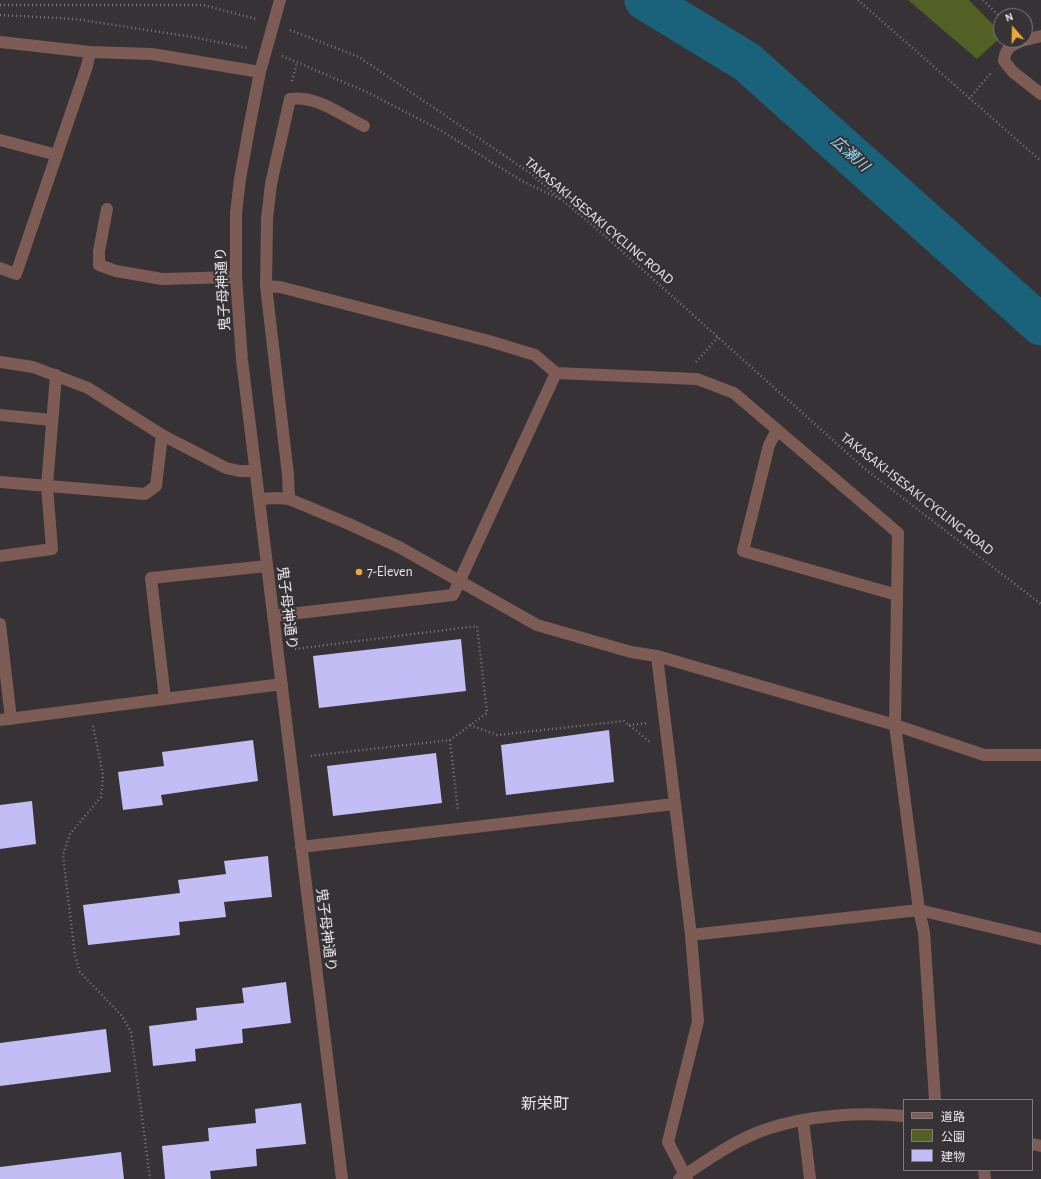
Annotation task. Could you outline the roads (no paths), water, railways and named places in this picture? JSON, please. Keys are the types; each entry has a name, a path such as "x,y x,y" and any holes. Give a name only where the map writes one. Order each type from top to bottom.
{"street":[{"name":"鬼子母神通り","path":"280,0 260,72 240,179 236,213 236,277 242,360 342,1179"},
{"path":"0,42 90,52 152,54 260,72"},
{"path":"1008,48 1005,52 1004,61 1014,72 1041,94"},
{"path":"0,268 16,274 57,155 90,52"},
{"path":"288,500 288,475 266,286 267,219 271,184 290,99 299,98 314,100 364,126"},
{"path":"0,140 57,155"},
{"path":"107,209 99,251 99,265 116,271 162,279 236,277"},
{"path":"266,286 280,287 502,345 535,355 556,373 697,379 734,393 898,533 895,725 919,910 924,932 935,1099"},
{"path":"0,362 33,367 88,388 162,436 226,468 239,471 256,471"},
{"path":"273,616 453,595 556,373"},
{"path":"0,556 52,549 47,486 56,375"},
{"path":"0,415 52,420"},
{"path":"777,430 769,445 743,551 898,595"},
{"path":"0,482 145,494 156,486 162,436"},
{"path":"259,499 278,498 288,500 399,548 460,580 537,625 631,652 657,656 895,725 984,755 1041,755"},
{"path":"165,699 151,578 267,566"},
{"path":"0,624 5,720 282,684"},
{"path":"657,656 667,749 691,935 698,1021 668,1142 684,1178 736,1143 766,1129 803,1120 863,1114 903,1116"},
{"path":"301,847 674,804"},
{"path":"691,935 919,910 1041,939"},
{"path":"803,1120 810,1179"}],"waterway":[{"name":"広瀬川","path":"645,0 747,62 1041,325"}],"place":[{"name":"7-Eleven","path":"359,572"}],"district":[{"name":"新栄町","path":"545,1104"}]}
